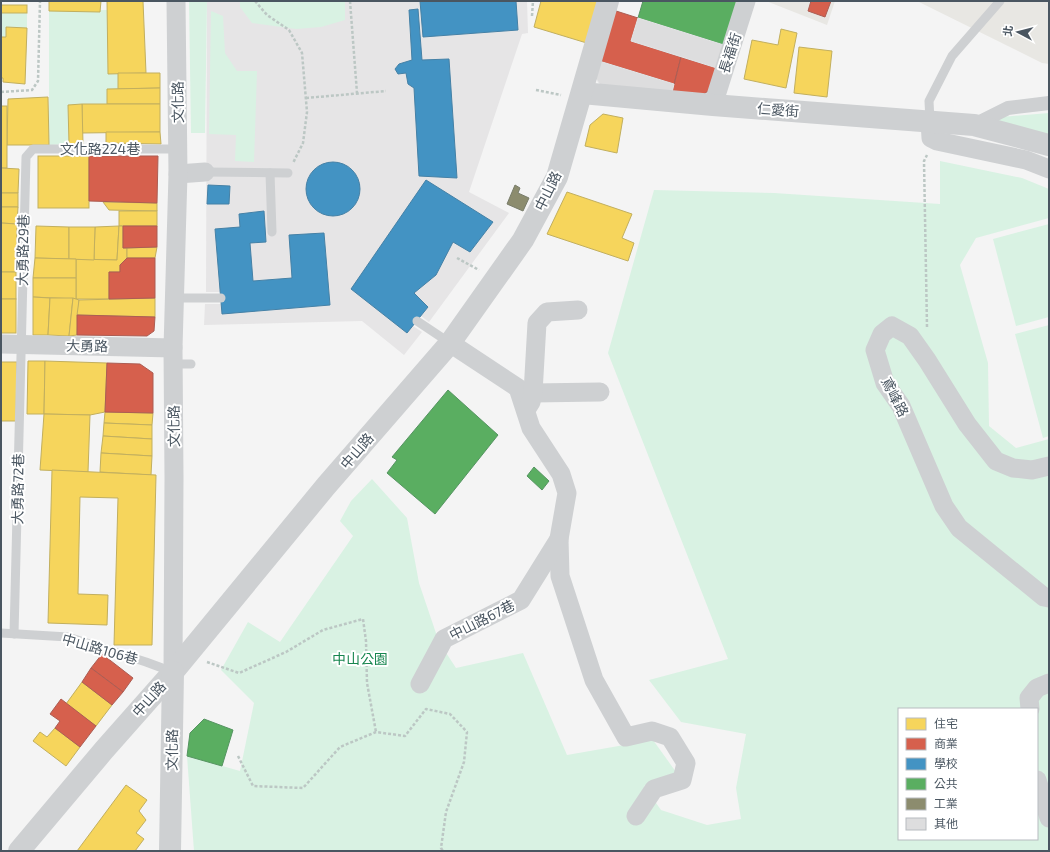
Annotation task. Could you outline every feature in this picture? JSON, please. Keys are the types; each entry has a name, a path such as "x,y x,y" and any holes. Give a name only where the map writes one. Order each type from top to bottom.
{"street":[{"name":"文化路","path":"170,851 178,666 179,359 175,298 178,174 176,1"},
{"name":"中山路","path":"19,851 104,750 178,666 326,486 450,343 523,240 557,177 608,1"},
{"name":"長福街","path":"713,105 746,1"},
{"name":"仁愛街","path":"581,96 974,125 1049,145"},
{"path":"974,125 1008,108 1049,103"},
{"path":"930,121 931,138 937,141 1026,160 1049,169"},
{"path":"178,174 205,172"},
{"path":"578,310 547,312 537,323 529,402 531,428 561,474 567,493 559,539 560,576 594,680 626,737 652,731 670,737 686,763 682,780 654,789 636,816"},
{"name":"鳶峰路","path":"1049,466 1026,469 1013,468 996,461 967,424 928,360 910,336 892,326 882,334 875,350 885,383 901,406 944,506 959,528 1044,597 1049,598"},
{"path":"450,343 518,388 529,402"},
{"name":"大勇路","path":"1,344 21,344 179,359"},
{"path":"529,402 600,392"},
{"name":"中山路67巷","path":"420,684 444,639 521,600 559,539"},
{"path":"1030,708 1029,698 1037,688 1049,683"},
{"path":"1038,783 1049,818"}],"lane":[{"path":"930,121 929,101 952,56 1000,1"},
{"name":"文化路224巷","path":"26,157 33,149 178,149"},
{"name":"大勇路29巷","path":"21,344 26,157"},
{"path":"205,172 288,173"},
{"path":"270,173 272,232"},
{"path":"175,298 221,298"},
{"path":"417,321 450,343"},
{"name":"大勇路72巷","path":"14,634 21,344"},
{"name":"中山路106巷","path":"1,633 68,637 146,662 178,666"}],"path":[{"path":"1,92 32,90 38,81 40,1"},
{"path":"255,1 267,15 289,30 302,53 307,112 303,143 288,173"},
{"path":"350,1 357,94"},
{"path":"532,16 533,1"},
{"path":"536,90 581,96"},
{"path":"306,98 386,91"},
{"path":"924,161 927,328"},
{"path":"457,258 495,279"},
{"path":"178,666 211,662 239,673 286,652 323,630 363,619 366,641 367,683 376,732"},
{"path":"238,756 253,786 303,788 340,747 376,732 405,736 426,709 450,714 467,732 464,762 446,812 441,848 443,851"}],"shaded area":[{"path":"207,1 527,1 528,33 522,34 469,192 509,213 429,322 421,316 413,326 422,332 404,355 362,321 204,325 205,304 221,304 220,292 206,292"},
{"path":"766,1 835,1 827,25"},
{"path":"917,1 1049,1 1049,64 1042,63"}],"green space":[{"path":"189,1 207,1 205,133 191,133"},
{"path":"240,1 345,1 345,20 321,27 296,29 252,23 240,7"},
{"path":"107,10 108,74 118,73 118,89 107,104 68,105 69,144 49,145 49,11"},
{"path":"211,11 223,16 225,53 237,71 257,71 254,162 235,161 236,135 209,134"},
{"path":"1,13 27,13 27,28 6,27 6,37 1,37"},
{"path":"1049,113 1049,135 997,121 1001,117"},
{"name":"中山公園","path":"940,161 1022,178 1049,189 1049,218 976,238 960,265 988,363 989,426 1016,448 1049,439 1049,851 194,851 187,756 240,771 254,703 221,670 248,622 280,642 353,536 340,521 351,501 372,479 407,518 419,583 439,642 456,668 523,653 567,755 653,740 676,772 644,786 661,810 707,825 741,819 736,788 746,734 681,722 649,680 728,659 608,353 654,190 774,193 940,204"},
{"path":"1049,224 1049,317 1016,326 993,239"},
{"path":"1049,325 1049,436 1043,438 1015,334"}],"building: 住宅":[{"path":"49,1 101,1 100,12 49,11"},
{"path":"107,1 143,1 146,73 108,74"},
{"path":"541,1 603,1 590,44 534,27"},
{"path":"1,5 27,5 27,13 1,13"},
{"path":"6,27 27,28 25,84 3,82 3,78 1,78 1,37 6,37"},
{"path":"781,29 797,33 786,88 744,79 752,40 778,45"},
{"path":"799,47 832,51 827,97 794,93"},
{"path":"118,73 160,73 160,88 118,89"},
{"path":"160,88 160,104 107,104 107,89"},
{"path":"48,97 49,145 7,145 8,99"},
{"path":"82,104 160,104 160,132 82,133"},
{"path":"82,104 83,144 69,144 68,105"},
{"path":"1,106 7,106 7,168 1,168"},
{"path":"603,114 623,118 617,153 585,146 590,125"},
{"path":"106,132 160,132 161,144 106,143"},
{"path":"38,156 89,156 89,208 38,208"},
{"path":"1,168 19,169 18,193 1,193"},
{"path":"567,192 632,214 622,238 634,243 628,261 547,234"},
{"path":"1,193 18,193 18,207 1,207"},
{"path":"103,202 157,203 157,211 109,210"},
{"path":"1,207 18,207 17,224 1,223"},
{"path":"119,211 157,211 157,226 119,226"},
{"path":"1,223 17,224 16,272 1,272"},
{"path":"36,226 69,227 69,259 35,258"},
{"path":"119,226 117,260 94,260 95,227"},
{"path":"119,226 123,226 123,248 127,248 127,258 120,265 120,272 109,272 109,299 76,299 76,259 117,260"},
{"path":"69,227 95,227 94,260 69,259"},
{"path":"157,247 155,258 127,258 127,248"},
{"path":"35,258 76,259 76,278 33,278"},
{"path":"1,272 16,272 16,299 1,299"},
{"path":"33,278 76,278 76,299 33,297"},
{"path":"33,297 50,298 48,335 33,335"},
{"path":"50,298 73,298 69,336 48,335"},
{"path":"73,298 79,300 77,335 69,336"},
{"path":"155,298 155,317 77,315 79,300"},
{"path":"1,299 16,299 16,333 1,333"},
{"path":"28,361 45,361 44,414 27,414"},
{"path":"45,361 107,363 105,412 90,415 44,414"},
{"path":"1,362 17,362 16,421 1,421"},
{"path":"105,412 153,413 152,425 104,423"},
{"path":"44,414 90,415 88,472 40,470"},
{"path":"104,423 152,425 152,439 103,436"},
{"path":"103,436 152,439 152,456 101,453"},
{"path":"101,453 152,456 151,475 100,472"},
{"path":"52,470 156,475 152,645 114,645 118,498 80,497 78,594 108,595 107,625 48,623"},
{"path":"82,682 112,705 96,726 66,704"},
{"path":"55,728 80,747 66,766 33,741 40,732 47,737"},
{"path":"126,785 147,800 139,811 146,820 136,833 144,839 135,851 77,851"}],"building: 商業":[{"path":"811,1 831,1 825,17 808,11"},
{"path":"613,10 638,18 631,41 681,57 674,84 599,61"},
{"path":"681,57 720,69 715,86 697,99 671,97"},
{"path":"89,156 158,156 157,203 89,201"},
{"path":"123,226 157,226 157,247 123,248"},
{"path":"127,258 155,258 155,298 109,299 109,272 120,272 120,265"},
{"path":"77,315 155,317 154,331 147,336 77,335"},
{"path":"107,363 140,364 153,373 153,413 105,412"},
{"path":"102,654 133,678 123,692 91,668"},
{"path":"91,668 123,692 112,705 82,682"},
{"path":"61,699 96,726 80,747 55,728 60,721 50,714"}],"building: 學校":[{"path":"420,1 516,1 518,30 423,37"},
{"path":"418,9 422,60 449,59 457,178 419,176 414,88 408,84 406,73 398,74 395,69 399,64 412,60 409,10"},
{"path":"333,162 343,164 352,170 358,179 360,189 358,199 352,208 343,214 333,216 323,214 314,208 308,199 306,189 308,179 314,170 323,164"},
{"path":"426,180 493,222 470,252 453,242 436,275 414,293 428,307 407,333 351,289"},
{"path":"208,185 230,186 229,204 207,204"},
{"path":"264,211 266,242 250,243 253,281 292,278 289,235 324,233 330,305 222,314 215,229 240,227 239,214"}],"building: 公共":[{"path":"643,1 741,1 727,46 638,18"},
{"path":"448,390 498,435 435,514 387,473 397,460 392,457"},
{"path":"534,467 549,481 542,490 527,476"},
{"path":"204,719 233,730 222,766 187,756 190,733"}],"building: 工業":[{"path":"515,185 520,188 518,193 529,198 523,211 507,204"}],"building: 其他":[{"path":"638,18 727,46 720,69 631,41"},
{"path":"599,61 674,84 671,97 604,91 594,75"}]}
